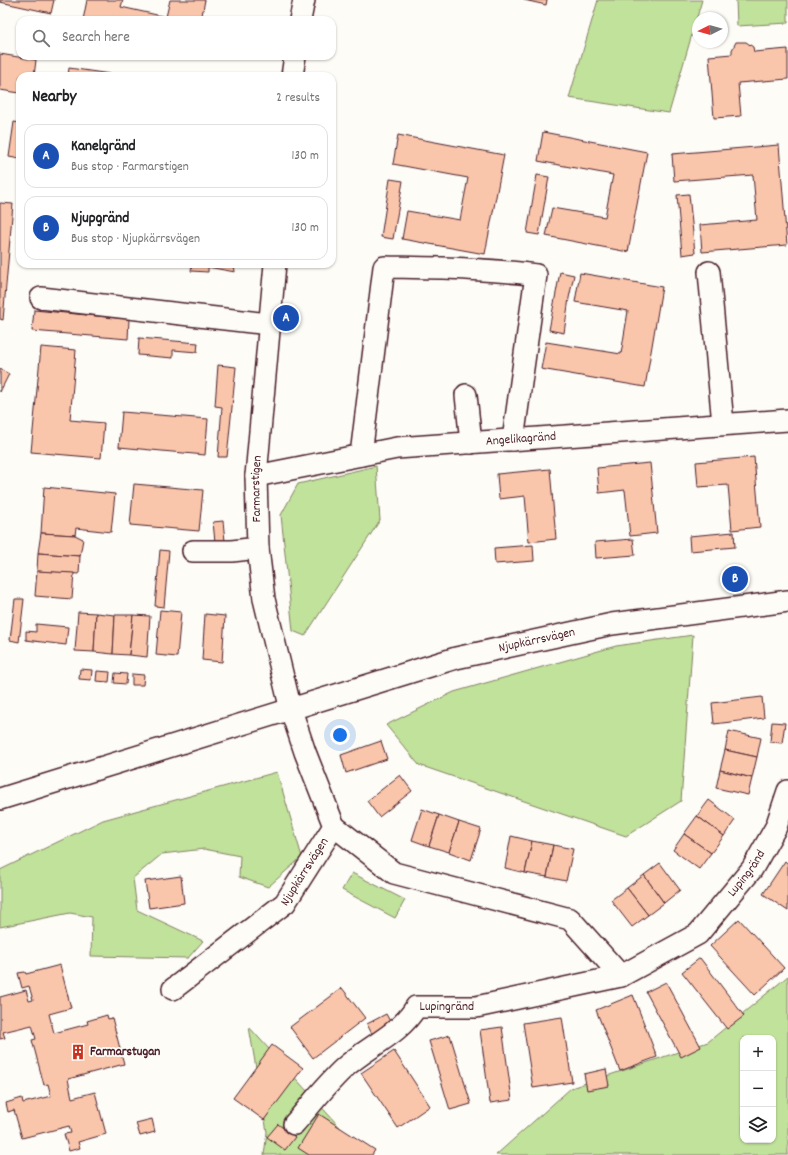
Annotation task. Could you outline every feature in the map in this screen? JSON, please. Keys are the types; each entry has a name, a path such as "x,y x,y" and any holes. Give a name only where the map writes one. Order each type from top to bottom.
{"street":[{"path":"301,16 304,0"},
{"path":"293,72 294,60"},
{"path":"360,455 384,267 466,268 536,275 513,440"},
{"name":"Farmarstigen","path":"275,268 256,476 258,548 264,599 291,710"},
{"path":"709,272 723,424"},
{"path":"41,298 270,324"},
{"path":"466,395 471,443"},
{"name":"Angelikagränd","path":"256,476 397,448 788,420"},
{"path":"193,551 232,551 258,548"},
{"name":"Njupkärrsvägen","path":"0,799 456,658 612,624 788,601"},
{"name":"Njupkärrsvägen","path":"173,989 285,903 334,826 305,752 291,710"},
{"name":"Lupingränd","path":"294,1124 344,1068 389,1035 410,1017 416,1007 476,1007 621,976 698,934 752,869 776,827 788,791"},
{"path":"334,826 394,873 570,919 621,976"}],"green space":[{"path":"598,0 702,0 698,12 692,12 692,34 669,113 569,98"},
{"path":"736,0 788,0 788,23 737,26"},
{"path":"376,466 380,520 305,636 293,631 281,515 298,484"},
{"path":"693,635 681,801 626,836 419,765 386,725 454,692 616,646"},
{"path":"277,772 302,857 268,887 239,877 240,856 204,849 162,854 133,878 137,910 203,941 188,958 91,956 92,917 70,913 0,927 0,870 103,820"},
{"path":"352,873 405,900 395,918 342,890"},
{"path":"788,976 788,1155 496,1155 571,1088 708,1042"},
{"path":"249,1027 365,1155 264,1155 267,1132"}],"building":[{"path":"0,0 54,0 51,13 0,2"},
{"path":"87,0 123,0 121,7 162,16 84,16"},
{"path":"170,0 205,0 202,16 166,16"},
{"path":"524,0 547,0 546,5"},
{"path":"736,42 746,42 753,47 754,52 788,49 788,79 738,83 741,116 714,118 709,56 732,54 732,50"},
{"path":"0,54 16,57 16,60 36,60 34,72 16,72 16,92 0,90"},
{"path":"69,68 96,72 68,72"},
{"path":"14,122 16,122 16,158 9,157"},
{"path":"543,132 647,152 628,252 546,236 552,208 605,217 613,175 538,161"},
{"path":"398,135 504,155 485,254 402,239 407,211 460,220 468,178 393,164"},
{"path":"779,145 787,245 702,252 700,225 757,220 753,175 674,181 672,154"},
{"path":"537,175 549,177 539,235 527,233"},
{"path":"390,179 403,181 393,239 381,237"},
{"path":"689,194 695,253 682,255 677,195"},
{"path":"0,203 13,204 3,320 0,319"},
{"path":"191,268 208,268 208,272 191,271"},
{"path":"213,268 234,268 235,272"},
{"path":"560,272 574,275 564,333 549,330"},
{"path":"580,273 662,287 645,387 541,369 546,342 621,354 628,311 575,302"},
{"path":"34,310 129,319 128,339 32,331"},
{"path":"139,338 198,343 197,352 173,350 173,358 138,355"},
{"path":"41,347 76,350 70,420 104,423 101,458 31,452"},
{"path":"218,365 236,367 227,457 218,457 222,407 215,406"},
{"path":"0,369 9,374 0,392"},
{"path":"122,412 208,419 205,455 119,447"},
{"path":"754,457 760,527 732,530 728,485 698,487 696,462"},
{"path":"650,463 657,533 630,536 625,490 599,493 597,468"},
{"path":"550,469 556,539 529,542 525,496 499,499 497,474"},
{"path":"134,484 203,490 199,531 130,525"},
{"path":"44,487 115,494 111,532 76,528 75,535 41,533"},
{"path":"223,521 225,541 215,542 213,522"},
{"path":"734,532 735,547 690,551 689,536"},
{"path":"41,533 75,535 83,539 80,556 38,553"},
{"path":"633,539 635,555 596,558 595,542"},
{"path":"533,545 534,561 495,564 494,548"},
{"path":"160,550 169,551 164,607 155,606"},
{"path":"38,553 80,556 79,574 37,571"},
{"path":"37,571 74,573 72,599 35,596"},
{"path":"15,599 24,599 19,642 10,640"},
{"path":"160,610 181,612 177,657 156,655"},
{"path":"78,612 96,613 94,652 75,651"},
{"path":"96,613 115,615 113,654 94,652"},
{"path":"205,614 225,616 222,662 202,660"},
{"path":"115,615 133,615 129,655 113,654"},
{"path":"133,615 150,616 147,657 129,655"},
{"path":"36,624 68,627 66,645 26,640 26,631 36,632"},
{"path":"80,669 92,670 91,680 79,679"},
{"path":"97,671 110,672 109,682 96,681"},
{"path":"115,673 127,674 126,684 114,683"},
{"path":"132,674 144,675 143,685 132,685"},
{"path":"762,697 764,718 714,724 712,703"},
{"path":"772,722 785,723 782,743 770,742"},
{"path":"729,731 761,738 757,757 725,750"},
{"path":"381,741 387,759 346,773 341,755"},
{"path":"725,750 757,757 752,778 720,770"},
{"path":"720,770 752,778 748,795 716,788"},
{"path":"400,775 412,791 379,817 367,801"},
{"path":"709,800 735,820 724,836 697,816"},
{"path":"422,809 439,815 429,846 412,840"},
{"path":"439,815 459,822 449,852 429,846"},
{"path":"697,816 724,836 711,853 684,834"},
{"path":"459,822 481,829 471,860 449,852"},
{"path":"684,834 711,853 699,869 673,850"},
{"path":"511,836 532,841 525,873 505,868"},
{"path":"532,841 553,845 547,877 525,873"},
{"path":"553,845 573,849 566,881 547,877"},
{"path":"785,861 788,864 788,911 763,894"},
{"path":"660,863 680,890 664,903 644,875"},
{"path":"644,875 664,903 648,915 627,888"},
{"path":"181,876 184,903 149,908 145,881"},
{"path":"627,888 648,915 632,927 611,900"},
{"path":"739,919 784,968 755,995 710,946"},
{"path":"700,958 744,1016 727,1029 682,972"},
{"name":"Farmarstugan","path":"60,965 71,1008 49,1014 54,1033 88,1024 87,1021 107,1015 108,1019 112,1018 124,1064 68,1079 72,1098 95,1092 106,1134 78,1142 80,1148 69,1151 64,1134 71,1133 69,1126 22,1138 14,1110 8,1112 6,1103 22,1098 23,1103 51,1096 48,1084 44,1085 32,1040 36,1039 32,1025 3,1032 5,1038 0,1039 0,997 26,990 29,1001 33,1000 29,986 22,988 18,973 25,972 26,974"},
{"path":"666,982 701,1047 681,1057 646,992"},
{"path":"342,988 365,1018 313,1058 290,1027"},
{"path":"633,995 657,1057 620,1071 596,1010"},
{"path":"386,1014 393,1027 374,1038 367,1024"},
{"path":"562,1017 572,1082 533,1088 523,1023"},
{"path":"502,1027 512,1100 490,1103 480,1030"},
{"path":"450,1035 471,1104 450,1110 429,1041"},
{"path":"272,1045 303,1068 264,1120 233,1098"},
{"path":"394,1051 430,1106 398,1128 361,1073"},
{"path":"606,1069 609,1086 587,1090 584,1074"},
{"path":"319,1114 375,1150 372,1155 309,1155 298,1148"},
{"path":"152,1119 155,1132 140,1136 136,1123"},
{"path":"278,1124 295,1137 285,1150 267,1137"}],"place":[{"name":"Kanelgränd","path":"286,318"},
{"name":"Njupgränd","path":"735,579"},
{"name":"Farmarstugan","path":"78,1052"}]}
